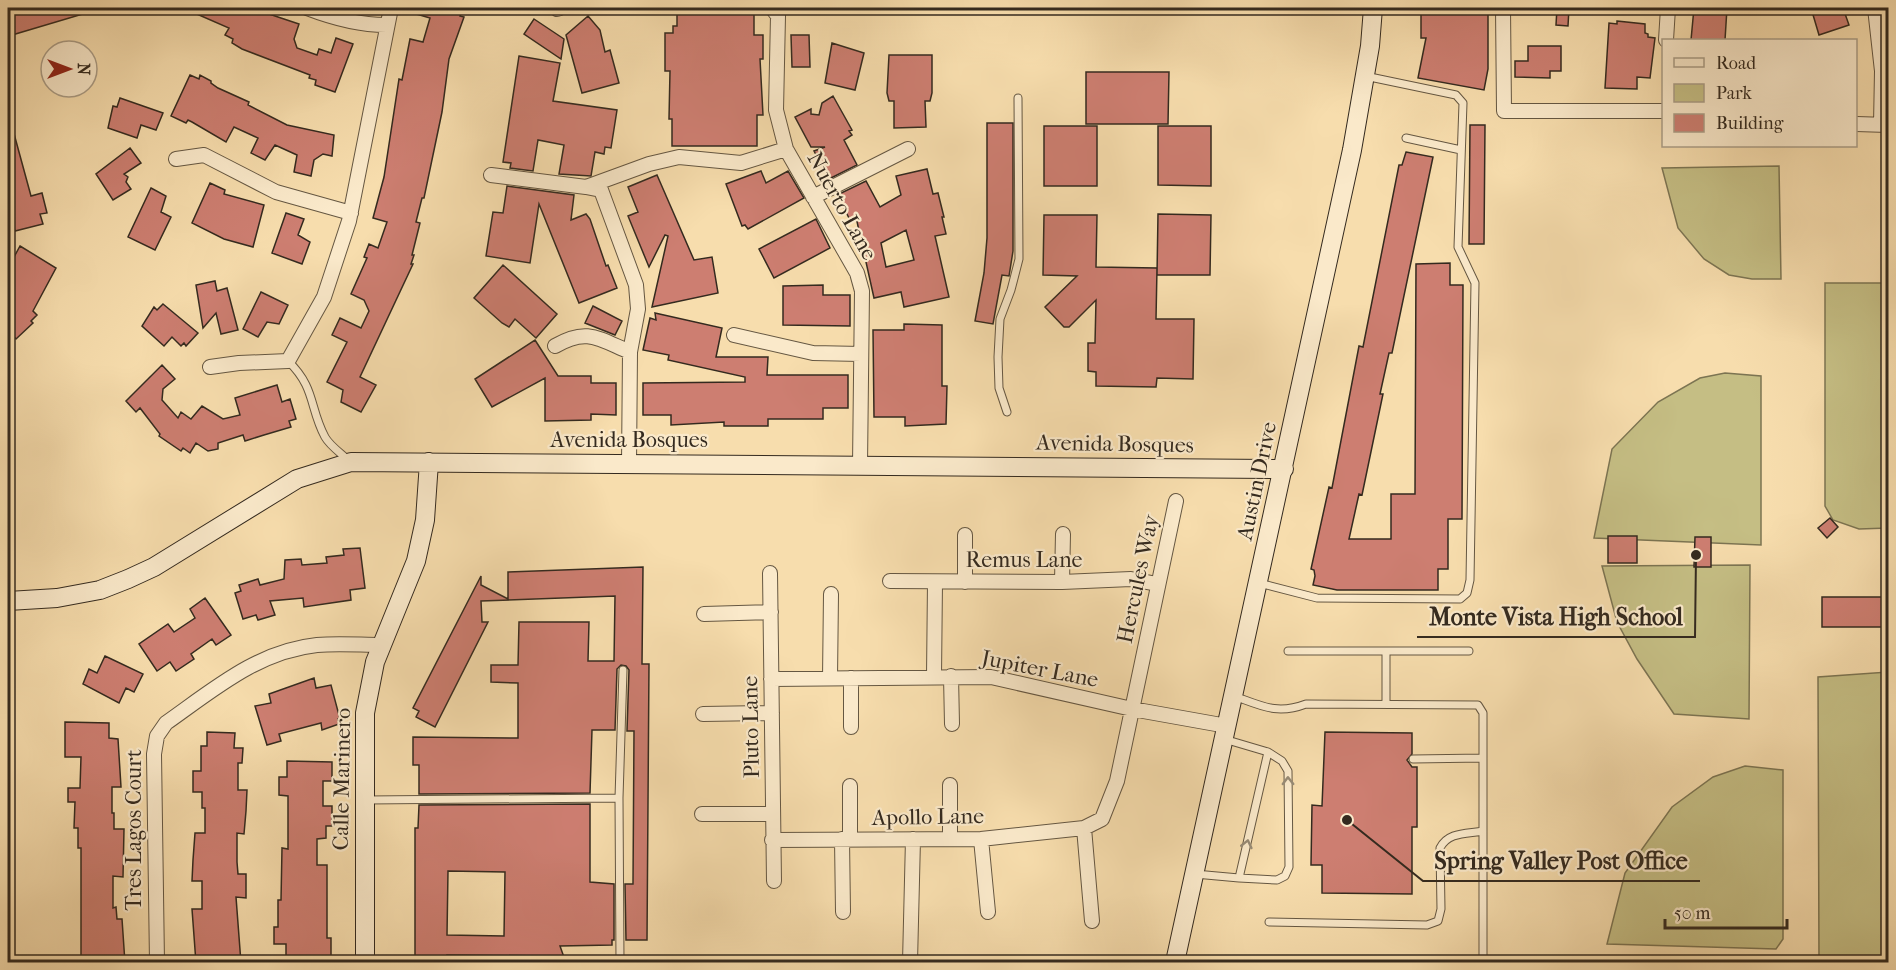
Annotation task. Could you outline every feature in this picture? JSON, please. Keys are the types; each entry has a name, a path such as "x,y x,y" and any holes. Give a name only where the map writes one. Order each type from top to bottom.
{"street":[{"path":"307,8 359,23 386,25"},
{"path":"210,367 288,361 324,297 351,213 386,25 392,8"},
{"name":"Nuerto Lane","path":"772,8 778,16 776,110 786,149 857,273 862,291 860,465"},
{"name":"Austin Drive","path":"1175,963 1352,150 1365,76 1373,8"},
{"path":"1503,8 1504,111 1662,111"},
{"path":"1666,39 1668,8"},
{"path":"1857,124 1885,125 1875,8"},
{"path":"586,187 649,164 679,157 741,163 786,149"},
{"path":"813,197 908,149"},
{"path":"176,159 204,155 276,192 351,213"},
{"path":"491,175 601,190 636,285 638,309 630,352 629,464"},
{"path":"734,335 813,353 861,354"},
{"path":"555,345 572,336 590,336 630,352"},
{"name":"Avenida Bosques","path":"8,601 57,598 100,590 128,579 154,567 297,479 351,462 1284,469"},
{"name":"Calle Marinero","path":"365,963 365,713 375,662 416,561 425,520 429,462"},
{"name":"Hercules Way","path":"1084,828 1102,819 1117,781 1176,501"},
{"path":"1062,534 1062,582"},
{"path":"965,535 965,582"},
{"name":"Pluto Lane","path":"770,573 774,881"},
{"name":"Remus Lane","path":"890,581 1062,582 1131,579 1157,584"},
{"path":"934,676 935,582"},
{"path":"831,594 831,678"},
{"path":"704,614 771,612"},
{"name":"Tres Lagos Court","path":"157,963 154,754 157,736 166,723 242,669 269,657 316,645 382,645"},
{"name":"Jupiter Lane","path":"771,679 934,676 991,678 1132,709 1226,733"},
{"path":"951,676 952,724"},
{"path":"851,678 851,727"},
{"path":"703,714 772,713"},
{"path":"950,785 950,839"},
{"path":"843,912 850,786"},
{"path":"702,814 773,814"},
{"path":"1084,828 1092,921"},
{"name":"Apollo Lane","path":"772,840 981,839 1084,828"},
{"path":"910,963 913,839"},
{"path":"981,839 988,912"}],"lane":[{"path":"1259,583 1317,598 1460,599 1467,593 1470,580 1475,282 1458,247 1463,103 1456,95 1365,76"},
{"path":"1007,412 999,388 998,357 1000,319 1019,259 1018,98"},
{"path":"1406,138 1461,150"},
{"path":"288,361 302,375 313,397 326,439 351,462"},
{"path":"1288,651 1469,651"},
{"path":"1386,651 1386,703"},
{"path":"620,963 619,798 623,670"},
{"path":"1234,696 1274,710 1289,710 1306,704 1478,705 1483,713 1483,963"},
{"path":"1195,874 1277,880 1285,876 1289,867 1288,771 1282,761 1268,752 1226,733"},
{"path":"1239,878 1268,752"},
{"path":"1413,759 1483,758"},
{"path":"364,800 619,798"},
{"path":"1269,922 1427,925 1438,921 1441,909 1440,849 1444,840 1455,835 1483,831"}],"green space":[{"path":"1779,166 1781,279 1752,279 1729,275 1704,259 1678,228 1662,168"},
{"path":"1825,283 1888,283 1888,528 1859,529 1833,520 1825,506"},
{"path":"1725,373 1761,376 1761,545 1594,538 1612,449 1658,402 1700,378"},
{"path":"1750,565 1749,719 1674,714 1637,659 1617,622 1602,566"},
{"path":"1888,672 1888,957 1819,959 1818,677"},
{"path":"1745,766 1783,770 1783,939 1776,949 1607,944 1625,873 1672,807 1713,777"}],"building":[{"path":"8,8 93,8 93,11 12,35 8,23"},
{"path":"183,8 261,8 260,11 299,24 294,39 297,48 317,55 319,49 331,53 336,38 353,44 335,92 315,85 316,80 309,78 310,75 242,49 232,43 233,39 225,35 229,28"},
{"path":"407,8 463,8 460,16 464,17 449,59 442,112 424,198 422,198 416,222 420,223 412,255 414,255 411,264 413,264 360,377 376,385 361,412 341,402 343,390 327,382 347,342 332,335 340,318 361,328 369,311 364,300 351,294 367,258 364,257 369,244 378,248 387,222 373,218 384,177 399,79 402,80 410,39 423,42 430,18 406,11"},
{"path":"677,8 754,8 754,35 763,35 763,59 760,59 763,115 757,115 757,146 672,146 672,119 669,119 670,71 665,71 665,33 673,33 673,26 677,26"},
{"path":"1421,8 1488,8 1488,69 1484,90 1418,78 1426,38 1421,38"},
{"path":"1557,8 1569,8 1568,26 1556,25"},
{"path":"1694,8 1727,8 1725,39 1691,39"},
{"path":"1811,8 1843,8 1849,25 1819,35"},
{"path":"588,16 600,30 605,52 610,50 619,83 582,93 566,35"},
{"path":"534,19 564,39 561,59 524,34"},
{"path":"1617,21 1645,24 1645,33 1648,37 1655,38 1650,78 1637,77 1637,89 1605,88 1609,23 1617,24"},
{"path":"791,35 809,35 810,67 792,67"},
{"path":"832,43 864,53 855,90 825,83"},
{"path":"1528,46 1561,46 1561,71 1550,71 1550,78 1515,77 1515,61 1528,61"},
{"path":"889,55 932,55 932,93 930,101 925,101 926,127 894,128 894,101 889,101 887,93"},
{"path":"519,56 560,63 553,101 617,110 611,148 605,147 604,154 595,152 591,176 559,174 564,145 538,140 533,171 510,168 511,163 503,162"},
{"path":"1086,72 1169,72 1168,124 1086,124"},
{"path":"190,75 199,79 200,75 218,88 249,102 248,105 287,125 334,135 332,156 323,154 314,160 311,176 294,172 297,155 275,145 265,160 251,153 258,138 234,127 226,142 188,120 186,123 171,116"},
{"path":"833,96 852,130 849,131 852,135 844,140 857,165 829,179 814,151 825,147 811,147 795,117 811,109 811,114 819,115 822,103"},
{"path":"120,98 163,113 156,130 141,125 137,138 108,128 113,106 117,107"},
{"path":"987,123 1013,123 1013,251 1009,276 1002,275 993,324 975,321 984,273 987,238"},
{"path":"1470,125 1485,125 1484,244 1469,244"},
{"path":"1044,126 1097,126 1097,186 1044,186"},
{"path":"1158,126 1211,126 1211,186 1158,185"},
{"path":"13,130 31,196 42,193 47,213 40,214 43,224 15,231 8,219 8,131"},
{"path":"130,148 141,163 124,174 128,177 126,182 131,189 113,200 96,174"},
{"path":"1406,152 1433,157 1392,353 1389,353 1380,394 1383,394 1362,495 1359,494 1349,539 1391,539 1391,494 1415,494 1416,264 1450,263 1450,285 1463,285 1462,519 1448,519 1448,569 1438,569 1438,590 1337,590 1313,585 1315,576 1314,570 1311,569 1329,487 1332,488 1359,346 1363,347 1399,165 1402,165"},
{"path":"927,169 933,194 938,193 946,234 935,236 949,297 904,307 901,292 874,298 856,217 849,218 837,195 866,181 880,207 901,195 896,176","holes":["906,230 914,260 886,267 881,243"]},
{"path":"761,171 766,183 788,171 804,198 748,229 745,225 742,226 726,184"},
{"path":"657,175 694,260 712,257 718,293 652,307 668,236 665,235 649,267 628,216 638,212 628,187"},
{"path":"210,183 225,190 224,194 264,205 253,247 224,239 192,223"},
{"path":"507,186 574,195 571,220 586,214 590,219 606,266 608,265 617,288 579,303 539,204 530,263 486,256 493,212 503,213"},
{"path":"151,188 166,196 161,212 171,217 155,250 128,237"},
{"path":"286,213 304,219 298,235 310,242 302,264 272,253"},
{"path":"1158,214 1211,215 1210,275 1157,275"},
{"path":"1044,215 1097,215 1096,267 1157,268 1156,319 1194,319 1193,379 1157,378 1156,387 1096,386 1096,372 1088,371 1088,343 1095,343 1096,300 1069,327 1064,327 1045,307 1077,276 1043,275"},
{"path":"816,219 830,248 774,278 759,249"},
{"path":"20,246 56,268 33,311 37,315 31,321 33,323 16,339 8,330 8,268"},
{"path":"503,265 557,314 536,338 515,319 509,327 502,323 474,298"},
{"path":"215,281 217,291 227,288 238,330 221,334 216,313 203,328 196,285"},
{"path":"823,285 823,295 850,295 850,326 783,325 783,286"},
{"path":"261,292 288,305 279,324 267,322 258,337 243,329"},
{"path":"163,304 198,333 186,346 184,343 181,346 172,337 164,346 142,326 154,307 157,310"},
{"path":"593,306 622,321 615,335 585,323"},
{"path":"655,313 722,328 716,357 768,357 767,375 848,375 848,408 823,408 823,419 768,419 768,426 724,426 724,422 671,425 671,415 643,415 643,383 745,382 745,377 668,360 669,355 643,350 650,318 656,320"},
{"path":"904,324 942,325 942,386 947,386 946,424 905,426 905,417 874,417 873,330 904,330"},
{"path":"535,340 558,376 591,376 591,383 616,383 616,415 591,414 591,420 545,421 545,378 492,407 475,379"},
{"path":"162,365 175,379 163,389 162,400 178,418 181,412 191,419 202,406 223,419 240,415 235,398 277,385 282,402 290,399 296,419 289,421 291,427 245,441 243,435 218,443 218,449 208,451 196,443 190,453 183,448 181,451 159,436 160,434 140,408 136,412 126,401"},
{"path":"1830,518 1838,527 1827,538 1818,528"},
{"path":"1608,536 1637,536 1637,563 1608,563"},
{"path":"1695,537 1711,537 1711,567 1694,567"},
{"path":"360,548 365,588 350,590 351,600 304,607 303,598 270,601 275,615 258,620 256,615 243,619 235,593 241,591 239,585 258,579 260,585 284,579 285,560 301,559 302,565 327,563 326,557 344,555 343,549"},
{"path":"643,567 642,664 649,664 647,940 626,940 625,884 633,884 634,731 627,731 629,670 626,666 621,665 617,669 615,730 592,730 590,793 419,794 419,765 413,765 413,737 518,738 518,683 491,682 491,665 518,665 519,622 589,622 588,661 614,661 615,596 481,601 482,622 488,622 435,727 416,717 419,711 413,708 481,576 481,585 508,599 508,572"},
{"path":"1822,597 1882,597 1882,627 1822,627"},
{"path":"205,598 231,635 216,645 212,639 191,654 194,659 176,671 170,662 157,671 139,644 168,624 174,632 195,618 190,609"},
{"path":"105,656 143,674 134,692 126,688 119,703 83,684 89,669 97,673"},
{"path":"314,678 316,688 331,685 340,719 338,719 339,724 322,730 321,723 279,734 281,741 267,745 255,706 271,703 269,694"},
{"path":"65,722 109,723 109,738 118,739 121,787 112,787 112,813 114,813 114,829 124,829 123,877 113,876 113,908 116,907 117,919 122,919 125,963 81,963 81,848 78,848 78,828 74,828 75,802 68,802 68,788 80,788 81,757 65,757"},
{"path":"207,732 235,733 234,748 243,748 242,763 238,763 238,790 247,790 246,811 244,834 237,833 237,862 238,874 246,874 246,898 236,897 241,963 196,963 192,909 202,909 202,881 192,881 193,860 195,833 205,833 205,808 202,808 202,792 193,792 193,771 201,771 201,746 207,746"},
{"path":"1325,732 1412,733 1412,754 1407,760 1412,767 1417,767 1417,827 1412,827 1412,894 1322,893 1322,865 1311,865 1312,805 1322,806"},
{"path":"287,761 332,762 332,781 323,781 323,806 332,806 332,826 326,826 326,838 317,839 317,865 327,865 327,938 331,938 331,959 321,959 321,963 286,963 286,944 274,944 274,927 278,927 278,900 281,900 282,848 288,849 288,796 279,795 279,777 287,777"},
{"path":"590,804 590,882 614,884 614,940 612,940 612,945 560,946 566,963 548,963 547,956 447,955 447,963 415,963 415,828 418,828 419,805","holes":["448,871 505,872 504,936 447,935"]}],"place":[{"name":"Monte Vista High School","path":"1696,555"},
{"name":"Spring Valley Post Office","path":"1347,820"}]}
